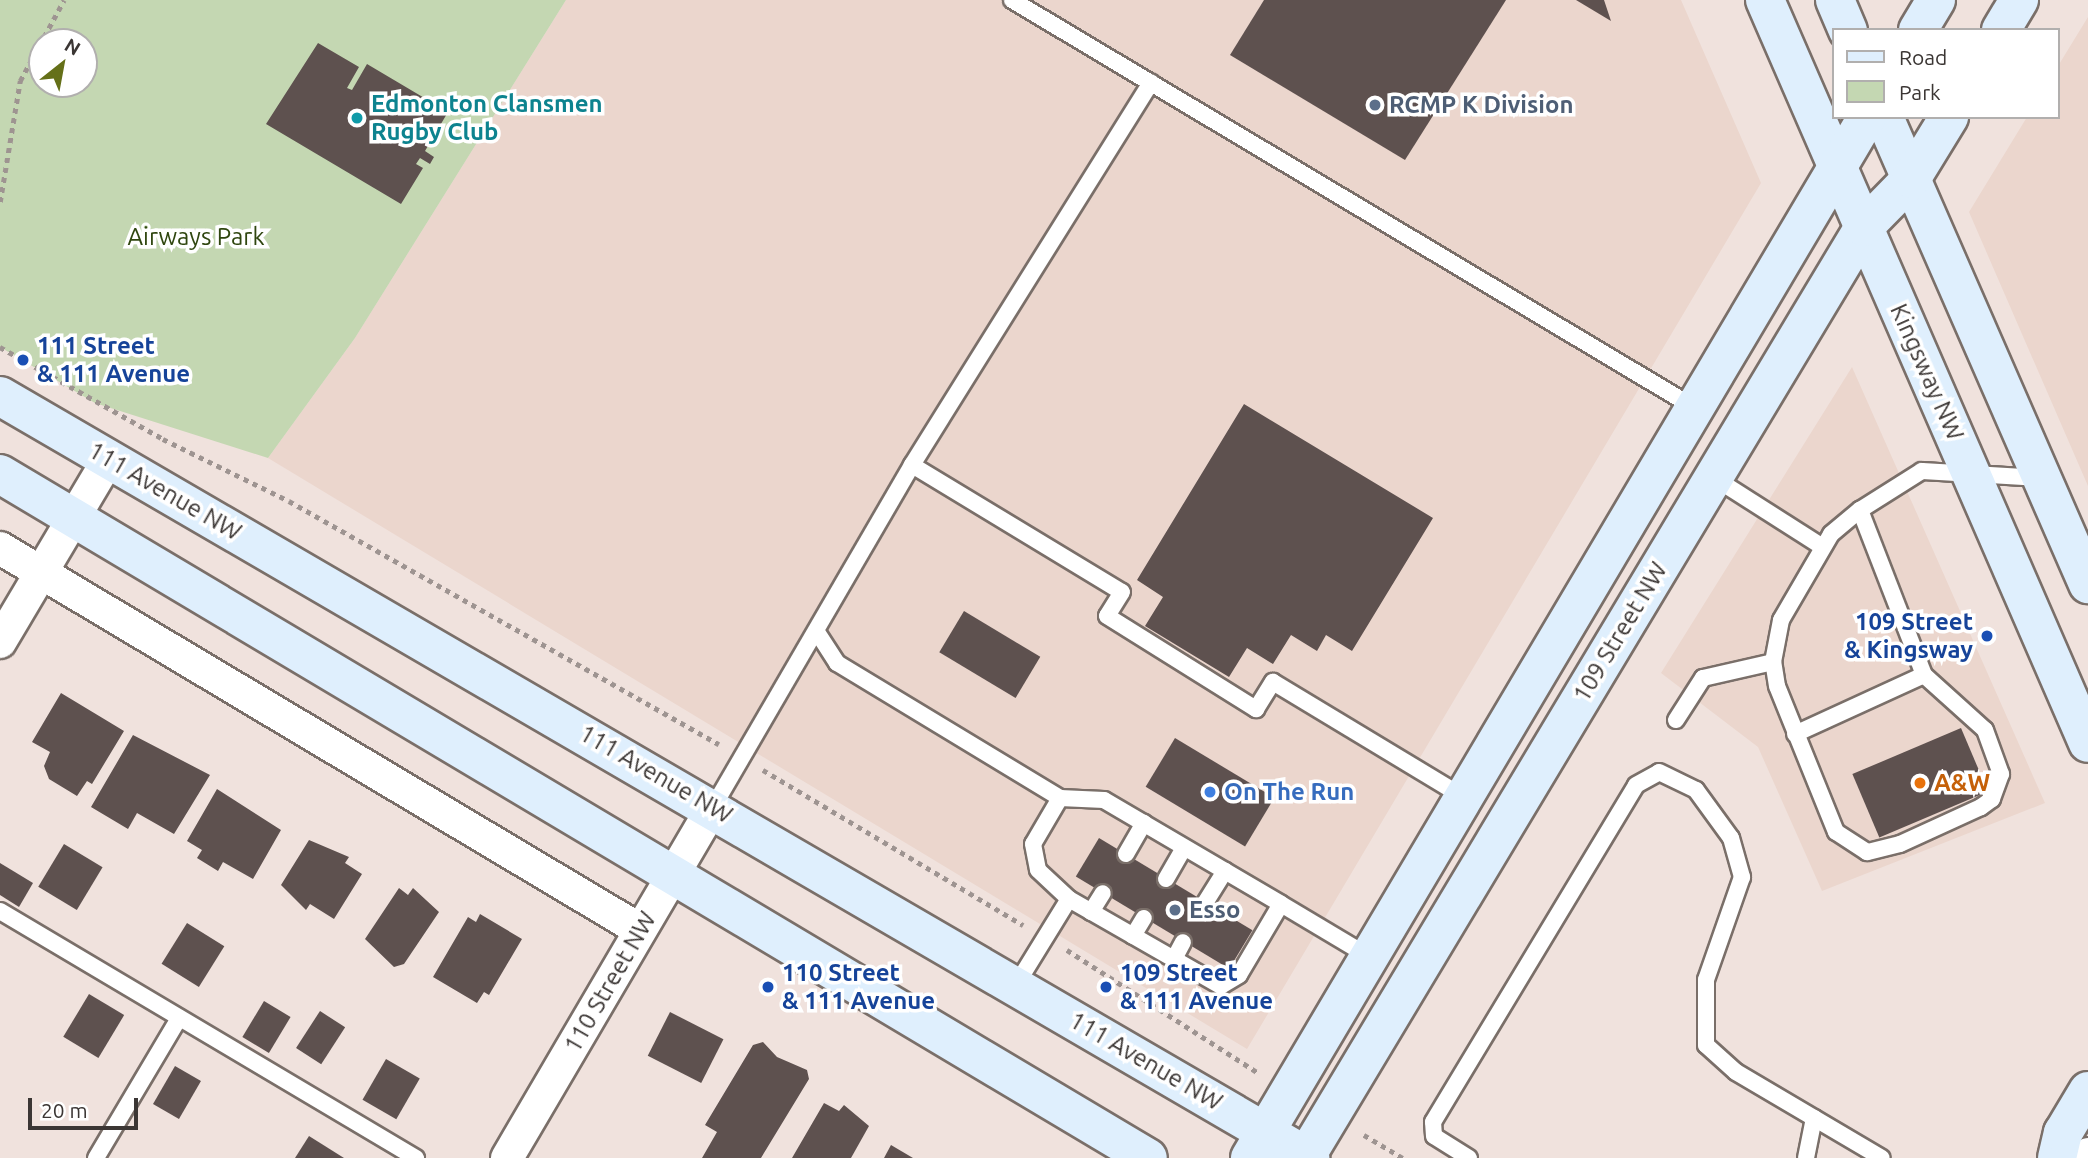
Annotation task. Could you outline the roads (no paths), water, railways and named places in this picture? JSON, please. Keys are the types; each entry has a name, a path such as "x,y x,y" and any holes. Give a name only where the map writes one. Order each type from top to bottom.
{"main road":[{"name":"Kingsway NW","path":"1765,0 2088,743"},
{"path":"1835,0 1847,28"},
{"path":"1919,28 1936,0"},
{"path":"2002,28 2019,0"},
{"name":"109 Street NW","path":"1258,1145 1866,119"},
{"path":"1885,119 2088,584"},
{"name":"109 Street NW","path":"1307,1157 1864,228 1911,179 1948,119"},
{"name":"111 Avenue NW","path":"0,396 1016,985 1258,1145 1307,1157"},
{"path":"0,474 671,877 1148,1158"},
{"path":"2057,1158 2063,1133 2088,1091"}],"street":[{"path":"0,642 108,460"},
{"path":"0,548 640,930"},
{"name":"110 Street NW","path":"511,1157 713,807"}],"lane":[{"path":"1012,0 1696,409"},
{"path":"713,807 744,758 912,465 1151,83"},
{"path":"912,465 1122,592 1107,616 1256,709 1273,682 1464,797"},
{"path":"1860,510 1924,675 1985,730 2001,774 1992,799 1912,839 1867,852 1847,842 1836,832 1795,734 1773,662 1781,620 1823,547 1860,510 1922,471 2043,478"},
{"path":"1713,477 1823,547"},
{"path":"817,632 837,663 1060,798 1104,800 1370,957"},
{"path":"1676,720 1703,678 1773,662"},
{"path":"1795,734 1924,675"},
{"path":"1469,1158 1434,1136 1433,1122 1636,785 1659,772 1696,790 1731,838 1742,877 1706,979 1706,1045 1736,1072 1882,1158"},
{"path":"1060,798 1033,845 1038,870 1069,899 1221,986 1239,975 1281,904"},
{"path":"1126,854 1144,823"},
{"path":"1166,879 1184,848"},
{"path":"1205,903 1225,871"},
{"path":"1091,912 1103,893"},
{"path":"1016,985 1048,939 1069,899"},
{"path":"0,911 416,1158"},
{"path":"1133,936 1144,918"},
{"path":"1174,959 1184,942"},
{"path":"96,1158 179,1018"},
{"path":"1806,1158 1814,1118"}],"place":[{"name":"RCMP K Division","path":"1375,105"},
{"name":"Edmonton Clansmen Rugby Club","path":"357,118"},
{"name":"111 Street & 111 Avenue","path":"23,360"},
{"name":"109 Street & Kingsway","path":"1987,636"},
{"name":"A&W","path":"1920,783"},
{"name":"On The Run","path":"1210,792"},
{"name":"Esso","path":"1175,910"},
{"name":"110 Street & 111 Avenue","path":"768,987"},
{"name":"109 Street & 111 Avenue","path":"1106,987"}],"park label":[{"name":"Airways Park","path":"196,237"}]}
